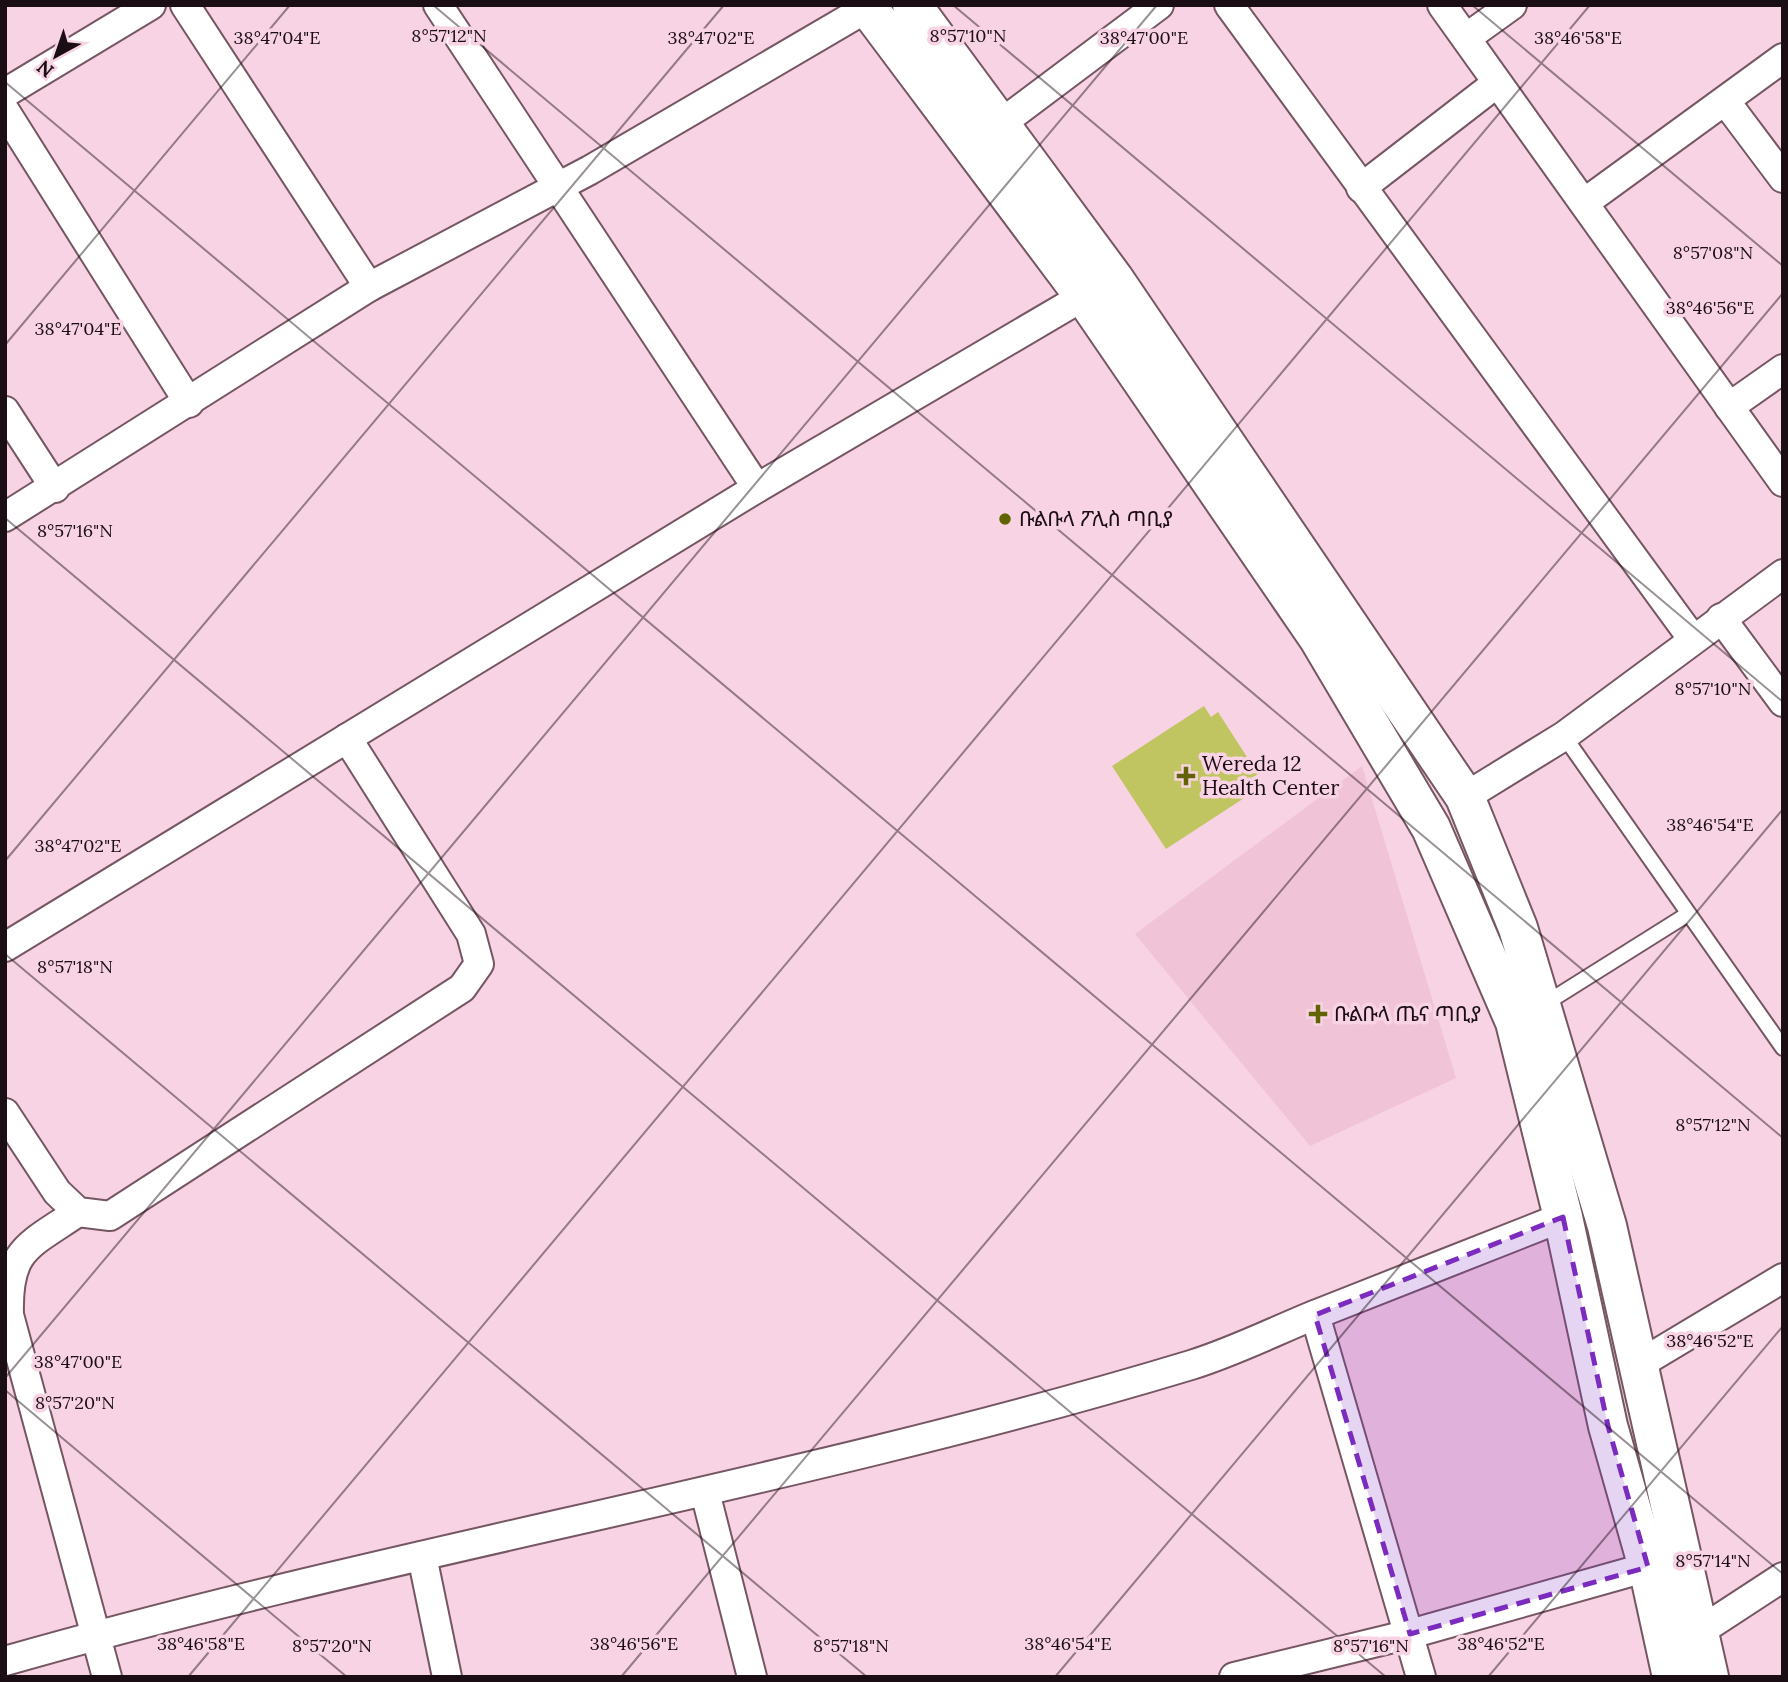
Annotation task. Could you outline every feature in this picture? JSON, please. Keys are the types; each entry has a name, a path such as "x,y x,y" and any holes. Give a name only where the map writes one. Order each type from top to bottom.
{"street":[{"path":"5,93 151,5"},
{"path":"184,5 369,287"},
{"path":"438,5 757,488"},
{"path":"912,5 1114,279 1465,797 1518,928 1607,1226 1709,1677"},
{"path":"999,125 1159,5"},
{"path":"1229,5 1692,638"},
{"path":"1442,5 1783,482"},
{"path":"1466,38 1512,5"},
{"path":"5,517 55,488 369,287 556,187 867,6 1084,296 1319,639 1431,828 1515,1021 1563,1217 1608,1426 1648,1567 1669,1664"},
{"path":"1584,203 1783,58"},
{"path":"1361,188 1497,83"},
{"path":"1726,102 1783,178"},
{"path":"5,111 189,403"},
{"path":"5,947 757,488 1084,296"},
{"path":"1729,407 1783,369"},
{"path":"5,411 55,488"},
{"path":"1465,797 1564,736 1692,638 1783,573"},
{"path":"1721,618 1783,702"},
{"path":"5,1113 57,1192 78,1212 110,1216 462,988 479,964 471,934 347,738"},
{"path":"78,1212 26,1248 15,1262 9,1283 9,1315 107,1677"},
{"path":"5,1661 96,1635 422,1556 705,1492 958,1429 1196,1364 1563,1217"},
{"path":"1638,1365 1783,1278"},
{"path":"1315,1315 1421,1677"},
{"path":"705,1492 752,1677"},
{"path":"422,1556 447,1677"},
{"path":"1234,1677 1410,1634 1648,1567"},
{"path":"1669,1664 1700,1632 1783,1577"}],"lane":[{"path":"1564,736 1783,1048"},
{"path":"1541,1006 1688,914"}],"highlighted area":[{"path":"1563,1217 1608,1426 1648,1567 1410,1634 1315,1315"}],"shaded area":[{"name":"ቡልቡላ ጤና ጣቢያ","path":"1362,766 1456,1078 1310,1146 1135,934"}],"building":[{"name":"Wereda 12 Health Center","path":"1204,706 1211,717 1218,712 1258,774 1252,778 1258,789 1166,849 1112,766"}],"place":[{"name":"ቡልቡላ ፖሊስ ጣቢያ","path":"1005,519"},
{"name":"Wereda 12 Health Center","path":"1186,776"},
{"name":"ቡልቡላ ጤና ጣቢያ","path":"1318,1014"}]}
